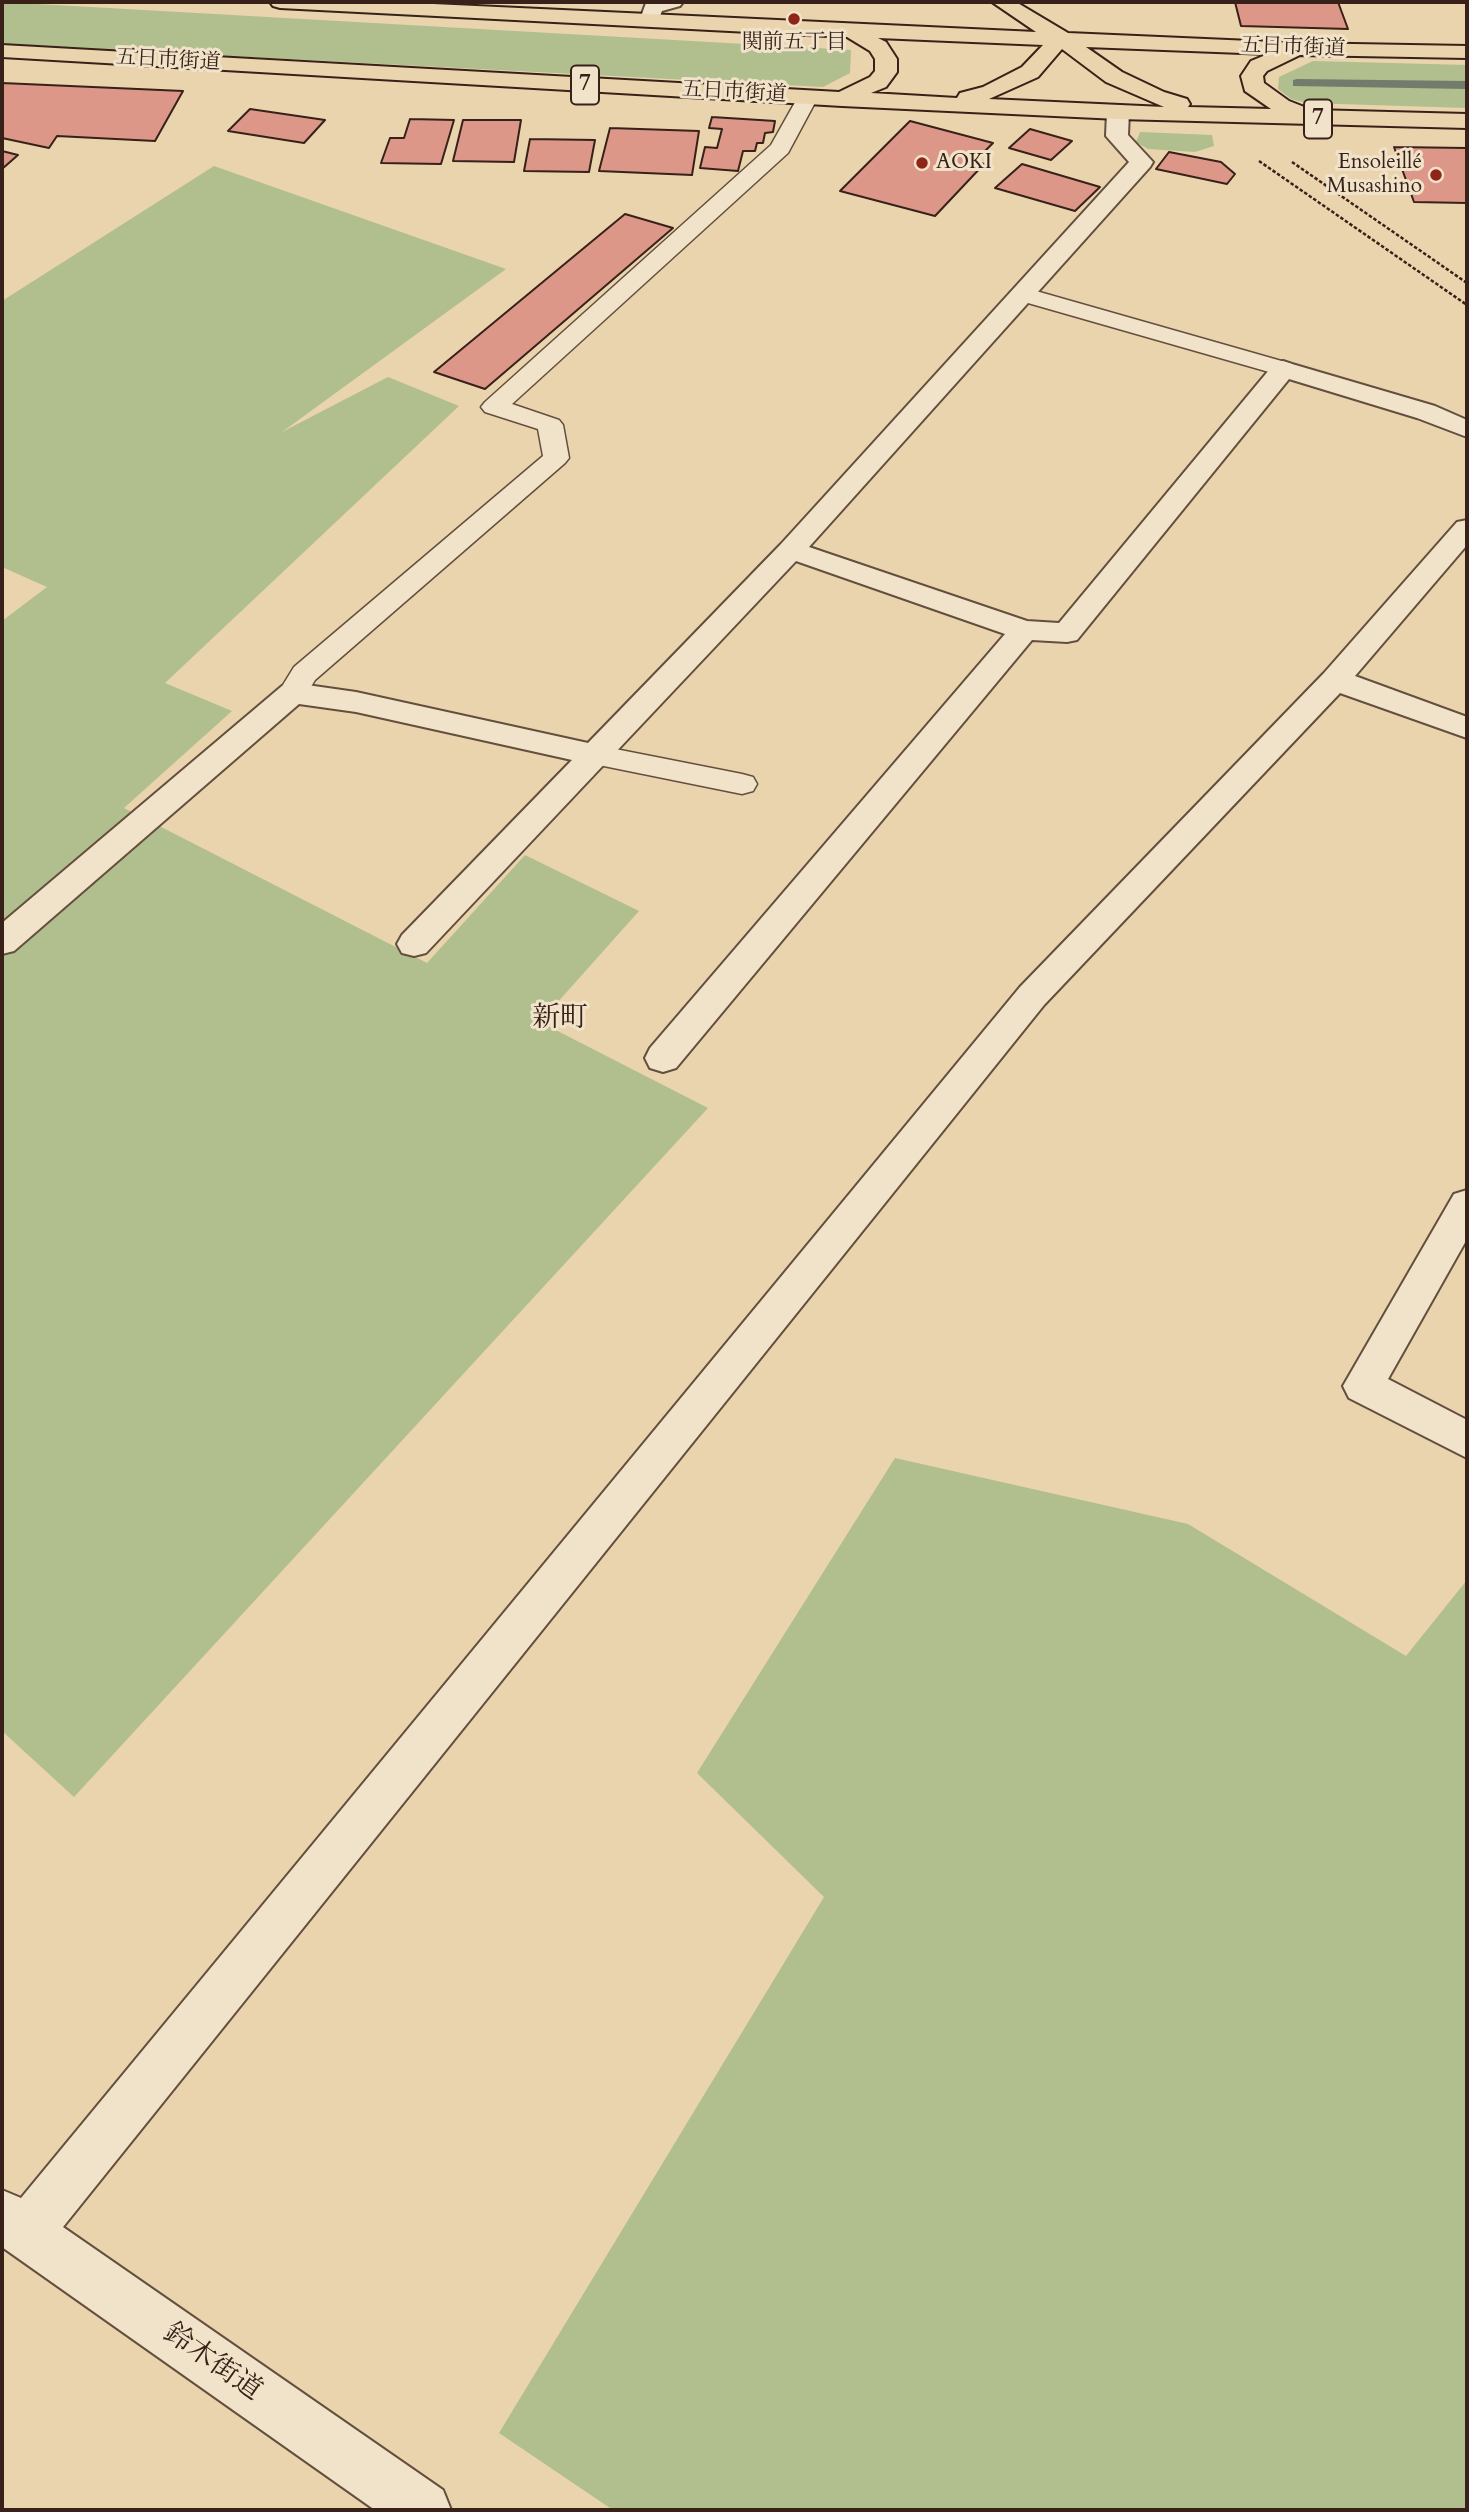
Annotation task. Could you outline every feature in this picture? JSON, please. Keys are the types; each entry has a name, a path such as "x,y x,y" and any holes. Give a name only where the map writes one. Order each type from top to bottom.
{"main road":[{"name":"五日市街道","path":"280,2 654,8 850,29 1297,50 1467,52"},
{"name":"7","path":"1002,2 1061,38 1114,77 1156,97 1219,115"},
{"path":"841,99 878,82 886,72 886,59 878,47 850,29"},
{"path":"947,103 991,92 1030,72 1061,38"},
{"path":"1297,50 1259,66 1252,76 1253,86 1281,106 1321,119"},
{"name":"五日市街道","path":"2,51 841,99 1118,112 1467,121"}],"street":[{"path":"414,944 791,550 1142,162 1117,136 1118,112"},
{"path":"791,550 1024,630 1067,633 1283,369 1426,412 1467,429"},
{"path":"14,2224 1032,996 1335,680 1467,528"},
{"path":"663,1058 1024,630"},
{"path":"1335,680 1467,728"},
{"path":"2,942 293,692 356,702 595,755"},
{"path":"1467,1205 1363,1386 1467,1440"},
{"name":"鈴木街道","path":"14,2224 423,2510"}],"lane":[{"path":"293,692 304,674 556,458 550,425 495,407 780,148 808,97"},
{"path":"1022,294 1283,369"},
{"path":"595,755 742,784"}],"path":[{"path":"1253,157 1467,305"},
{"path":"1291,162 1467,283"}],"green space":[{"path":"2,2 851,50 850,73 823,87 20,45 2,43"},
{"path":"1313,61 1467,65 1467,108 1307,103 1291,99 1278,89 1279,77"},
{"path":"1140,132 1212,135 1214,146 1195,152 1148,149 1136,142"},
{"path":"214,166 506,269 282,432 388,377 459,406 165,683 232,711 124,808 427,963 525,855 639,911 540,1022 708,1108 74,1797 2,1731 2,621 47,587 2,567 2,301"},
{"path":"895,1458 1188,1524 1406,1656 1467,1580 1467,2510 613,2510 499,2433 824,1897 697,1773"}],"building":[{"path":"1235,2 1338,2 1348,29 1241,26"},
{"path":"2,83 183,91 155,141 57,136 49,148 2,138"},
{"path":"250,109 325,120 304,143 228,131"},
{"path":"712,117 775,121 773,132 765,133 763,143 757,143 755,151 743,151 738,171 700,168 705,147 717,148 722,129 709,128"},
{"path":"410,119 454,120 441,164 381,163 390,138 404,138"},
{"path":"463,120 521,120 514,162 453,161"},
{"path":"910,121 993,143 975,161 984,164 935,216 840,191"},
{"path":"610,128 699,131 692,175 599,171"},
{"path":"1030,129 1072,141 1051,160 1009,148"},
{"path":"530,139 595,140 589,172 524,171"},
{"name":"Ensoleillé Musashino","path":"1394,147 1467,148 1467,203 1414,202"},
{"path":"2,151 18,155 2,169"},
{"path":"1169,152 1221,162 1235,174 1227,184 1156,169"},
{"path":"1022,164 1100,187 1075,211 995,188"},
{"path":"625,214 673,228 485,389 434,372"}],"waterway":[{"path":"1297,83 1467,85"}],"place":[{"name":"関前五丁目","path":"794,19"},
{"name":"AOKI","path":"922,163"},
{"name":"Ensoleillé Musashino","path":"1436,175"}],"district":[{"name":"新町","path":"560,1020"}]}
